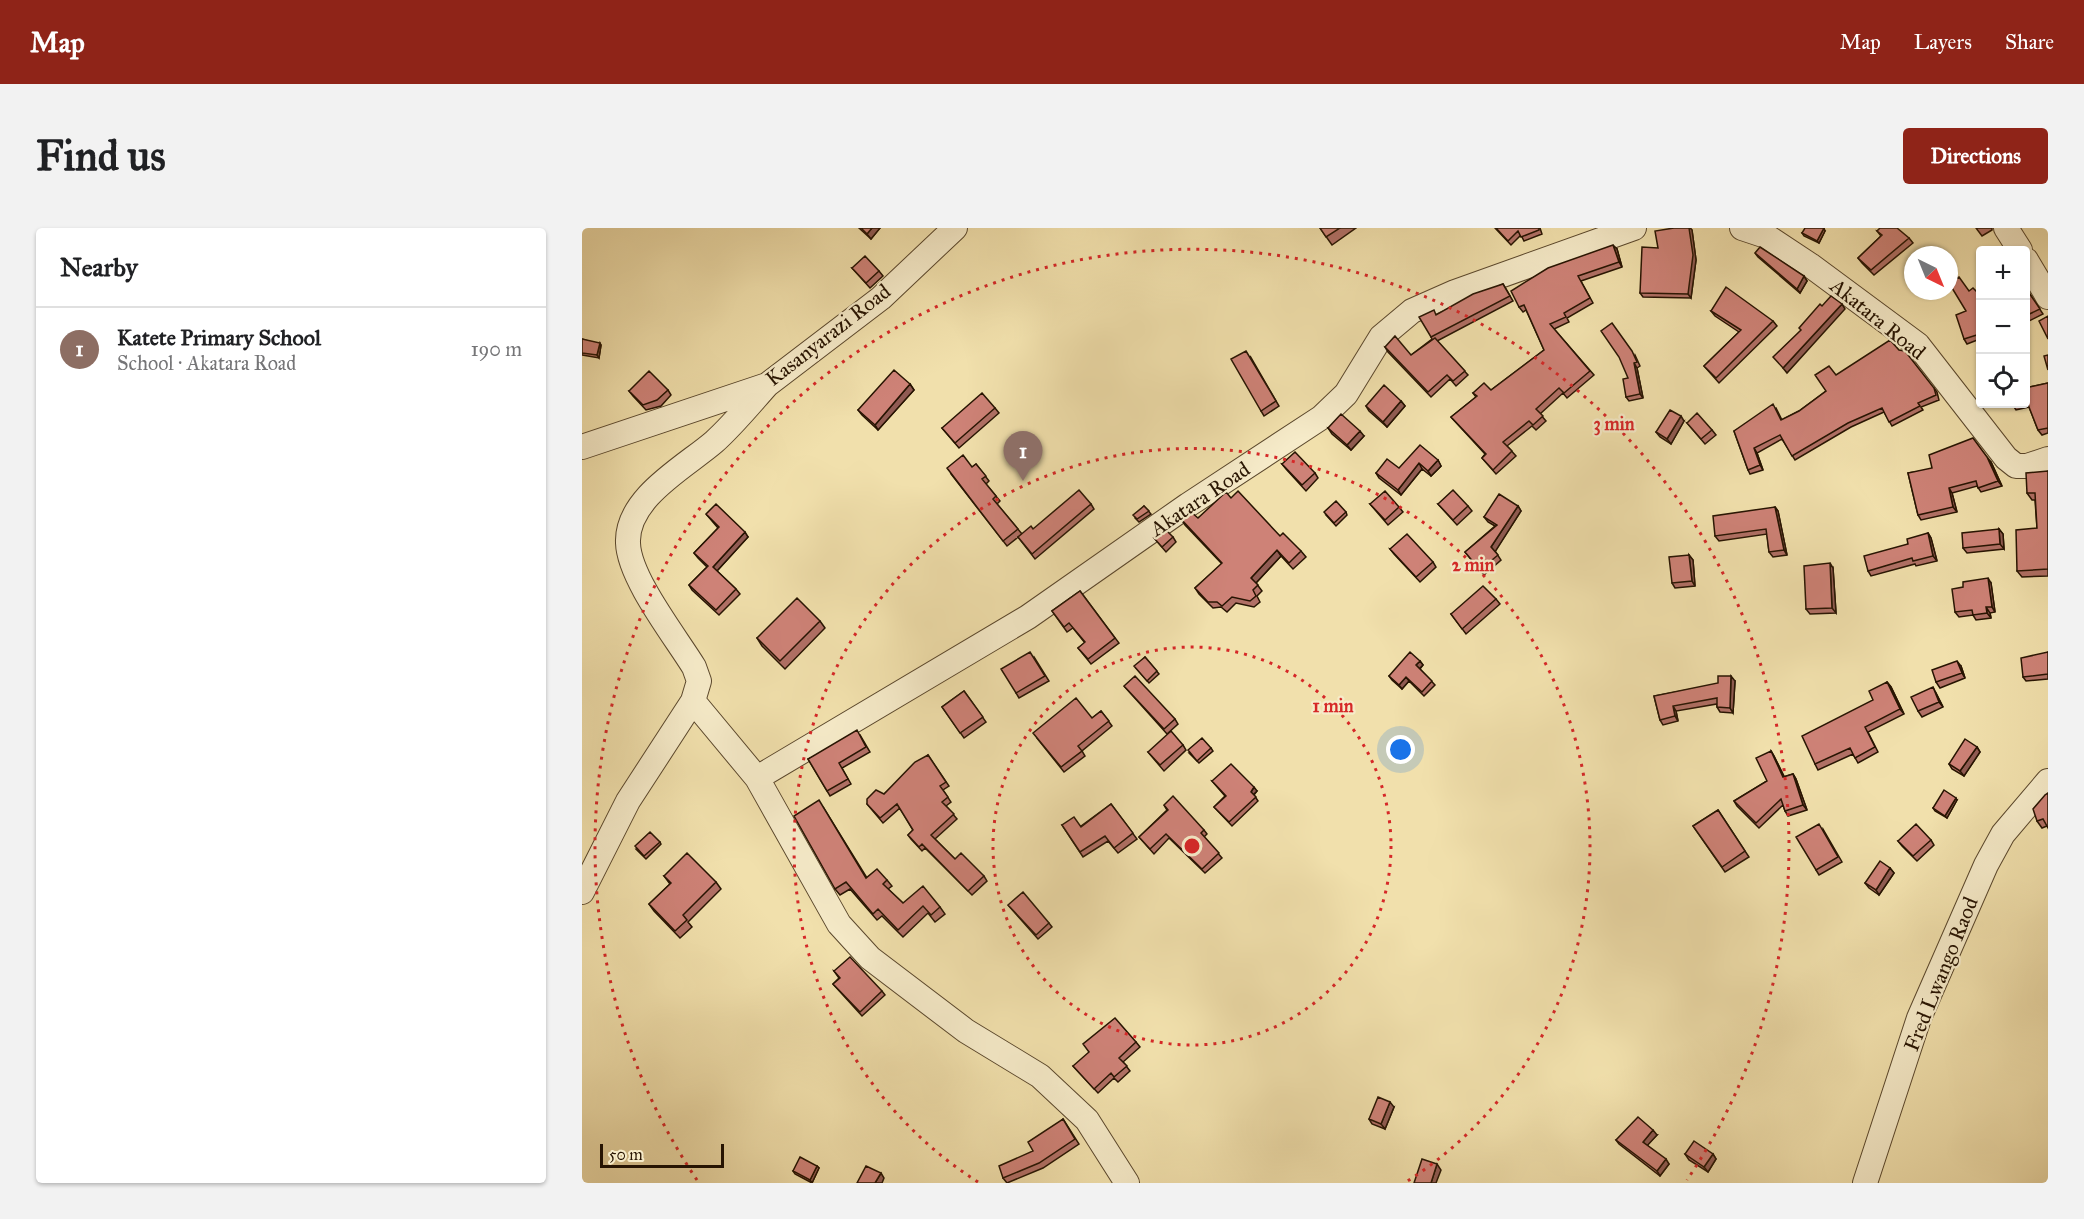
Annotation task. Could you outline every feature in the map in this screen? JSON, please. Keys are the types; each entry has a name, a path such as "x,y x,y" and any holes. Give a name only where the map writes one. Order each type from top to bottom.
{"street":[{"name":"Kasanyarazi Road","path":"582,447 767,386 880,298 955,228"},
{"name":"Akatara Road","path":"757,778 1028,617 1188,505 1322,417 1346,394 1381,337 1412,311 1465,288 1634,228"},
{"name":"Akatara Road","path":"1742,228 1766,236 1810,265 1918,345 2006,458 2016,466 2048,459"},
{"path":"2006,228 2017,246"},
{"path":"2030,268 2048,297"},
{"path":"582,892 628,801 693,701 699,681 694,667 638,579 627,543 635,515 656,488 715,441 767,386"},
{"path":"693,701 757,778 839,924 870,958 966,1031 1040,1076 1087,1120 1127,1183"},
{"name":"Fred Lwango Raod","path":"1865,1183 1919,1018 1986,865 2003,834 2048,781"}],"building":[{"path":"861,228 872,228 867,234"},
{"path":"1320,228 1340,228 1326,237"},
{"path":"1496,228 1539,228 1539,230 1521,237 1518,231 1508,241"},
{"path":"1689,228 1693,255 1688,294 1640,293 1642,247 1658,248 1655,231"},
{"path":"1805,228 1824,228 1817,241 1802,233"},
{"path":"1880,228 1897,228 1909,238 1871,270 1858,258 1882,235 1877,231"},
{"path":"1613,245 1619,262 1578,276 1590,298 1564,313 1566,317 1550,324 1590,371 1564,393 1559,388 1536,409 1543,416 1533,425 1529,421 1503,442 1512,451 1493,470 1482,458 1486,454 1451,417 1477,396 1473,393 1484,383 1491,390 1544,350 1524,305 1519,307 1511,291 1548,268"},
{"path":"1760,247 1804,276 1797,289 1755,253"},
{"path":"865,256 879,271 866,283 852,268"},
{"path":"1958,278 1969,291 1973,288 1976,291 1976,335 1964,339 1956,315 1966,311 1958,298"},
{"path":"1503,284 1510,296 1431,337 1419,317 1434,310 1436,315 1473,294"},
{"path":"1726,287 1773,321 1716,378 1704,366 1741,330 1711,311"},
{"path":"2030,294 2040,309 2030,314"},
{"path":"1831,296 1842,304 1783,368 1773,357 1801,330 1799,328 1820,304 1822,306"},
{"path":"2048,316 2048,339 2039,321"},
{"path":"1612,323 1637,362 1634,363 1640,394 1626,397 1623,379 1628,378 1619,357 1601,331"},
{"path":"1395,336 1411,355 1435,338 1465,371 1453,381 1447,375 1428,392 1385,347"},
{"path":"582,339 600,343 597,355 582,353"},
{"path":"1890,340 1899,350 1905,351 1934,388 1936,395 1918,403 1920,406 1889,422 1882,408 1848,423 1792,456 1780,435 1754,448 1760,465 1748,470 1734,431 1773,404 1781,420 1799,411 1826,391 1815,375 1829,366 1836,375"},
{"path":"1246,351 1276,401 1261,411 1231,359"},
{"path":"2048,355 2048,370 2044,356"},
{"path":"894,370 910,384 875,425 858,410"},
{"path":"649,371 668,390 657,400 643,405 629,391"},
{"path":"2048,383 2048,428 2038,430 2029,408 2030,387"},
{"path":"1384,385 1401,401 1383,422 1366,406"},
{"path":"982,393 995,408 955,443 942,428"},
{"path":"1670,410 1681,416 1667,439 1656,432"},
{"path":"1697,413 1712,430 1701,439 1687,423"},
{"path":"1341,414 1360,431 1347,445 1328,428"},
{"path":"1973,438 1987,457 1998,481 1978,488 1976,481 1949,488 1953,507 1918,515 1908,473 1932,468 1929,455"},
{"path":"1420,445 1438,460 1428,471 1419,463 1398,490 1376,473 1387,459 1399,468"},
{"path":"1295,452 1315,473 1302,485 1282,464"},
{"path":"963,455 972,467 976,464 986,476 982,479 996,496 993,499 1018,529 1003,541 947,468"},
{"path":"2048,471 2048,569 2017,571 2016,530 2037,528 2035,493 2027,493 2026,473"},
{"path":"1079,490 1091,504 1032,554 1018,537 1031,526 1033,529"},
{"path":"1453,490 1468,506 1453,520 1438,504"},
{"path":"1238,491 1280,536 1283,533 1301,551 1289,563 1277,550 1251,578 1258,585 1253,590 1256,596 1250,601 1232,597 1222,606 1217,602 1208,602 1195,588 1222,563 1181,519 1191,512 1198,518 1226,492 1231,498"},
{"path":"1385,491 1399,507 1385,520 1370,504"},
{"path":"1499,494 1518,506 1491,547 1498,555 1480,570 1465,552 1497,525 1484,517"},
{"path":"1336,501 1346,512 1334,523 1324,512"},
{"path":"716,504 745,532 713,567 736,589 716,610 689,585 708,566 694,553 719,527 706,514"},
{"path":"1144,506 1149,511 1137,519 1133,515"},
{"path":"1775,507 1784,550 1769,552 1766,529 1715,536 1713,516"},
{"path":"1999,529 2000,544 1963,548 1962,533"},
{"path":"1166,530 1173,537 1162,547 1154,538"},
{"path":"1928,533 1933,556 1913,561 1912,558 1868,571 1864,556 1908,544 1907,539"},
{"path":"1407,534 1433,562 1416,577 1390,549"},
{"path":"1689,555 1692,581 1672,583 1669,557"},
{"path":"1830,563 1832,608 1806,609 1804,566"},
{"path":"1988,578 1992,607 1986,607 1987,613 1973,615 1972,610 1955,612 1952,589 1963,587 1963,582"},
{"path":"1483,586 1496,599 1462,629 1451,614"},
{"path":"1080,591 1115,638 1088,659 1078,648 1085,642 1069,623 1064,627 1052,611"},
{"path":"797,598 820,621 780,661 757,638"},
{"path":"1030,652 1045,676 1016,693 1001,669"},
{"path":"1410,652 1420,661 1416,665 1432,681 1422,692 1406,677 1399,685 1389,676"},
{"path":"2048,652 2048,674 2023,677 2021,658"},
{"path":"1145,657 1157,671 1147,681 1134,666"},
{"path":"1957,661 1962,673 1936,682 1932,670"},
{"path":"1135,676 1175,719 1164,729 1124,686"},
{"path":"1718,676 1731,676 1730,708 1717,707 1717,698 1673,706 1675,716 1660,720 1654,696 1718,683"},
{"path":"1887,682 1900,709 1865,727 1875,747 1855,758 1850,748 1815,764 1802,736 1873,700 1869,691"},
{"path":"1933,687 1939,702 1918,711 1911,697"},
{"path":"964,691 983,717 960,733 942,707"},
{"path":"1076,698 1092,718 1101,711 1109,721 1078,746 1082,751 1061,767 1033,733"},
{"path":"857,730 866,747 839,763 848,779 827,791 808,759"},
{"path":"1171,731 1183,745 1160,765 1148,752"},
{"path":"1202,738 1211,748 1197,761 1188,750"},
{"path":"1965,739 1977,747 1960,771 1949,764"},
{"path":"1771,751 1783,777 1793,774 1803,805 1785,811 1781,799 1756,823 1734,801 1767,781 1756,758"},
{"path":"928,755 946,782 940,786 948,797 942,802 954,814 931,835 955,859 961,853 984,876 968,891 922,844 919,847 908,835 913,830 897,804 880,818 867,804 867,799 876,790 884,794 915,762"},
{"path":"1231,764 1254,787 1251,792 1256,797 1229,822 1214,807 1226,796 1212,781"},
{"path":"1944,790 1956,798 1945,816 1933,808"},
{"path":"2048,793 2048,828 2043,819 2037,821 2033,809"},
{"path":"1173,796 1204,830 1201,833 1219,853 1202,869 1166,834 1150,849 1139,837 1168,810 1164,805"},
{"path":"819,800 866,878 877,869 887,880 883,884 903,903 923,886 940,907 931,915 923,906 898,930 878,909 873,914 846,882 835,889 794,816"},
{"path":"1111,804 1133,833 1114,848 1105,836 1080,852 1062,825 1074,817 1081,827"},
{"path":"1718,810 1745,851 1722,867 1693,826"},
{"path":"1819,824 1838,857 1816,870 1796,837"},
{"path":"1916,824 1931,840 1913,856 1898,841"},
{"path":"650,832 660,842 644,856 635,846"},
{"path":"687,853 716,882 683,915 687,920 675,931 649,904 671,883 664,876"},
{"path":"1880,861 1890,868 1876,890 1865,883"},
{"path":"1023,892 1049,923 1036,935 1008,905"},
{"path":"850,957 882,991 860,1012 833,984 840,978 834,971"},
{"path":"1115,1018 1136,1042 1119,1058 1127,1066 1114,1077 1111,1073 1094,1089 1073,1066 1089,1052 1083,1044"},
{"path":"1378,1097 1390,1102 1381,1124 1369,1119"},
{"path":"1638,1117 1653,1130 1643,1142 1666,1159 1657,1171 1616,1140"},
{"path":"1063,1119 1075,1139 1039,1163 1003,1178 999,1166 1033,1151 1028,1142"},
{"path":"1694,1141 1713,1154 1704,1167 1685,1154"},
{"path":"800,1157 817,1166 810,1180 793,1171"},
{"path":"1422,1159 1437,1164 1431,1183 1414,1183"},
{"path":"866,1166 881,1173 875,1183 857,1183"}],"place":[{"name":"Katete Primary School","path":"1023,481"}]}
